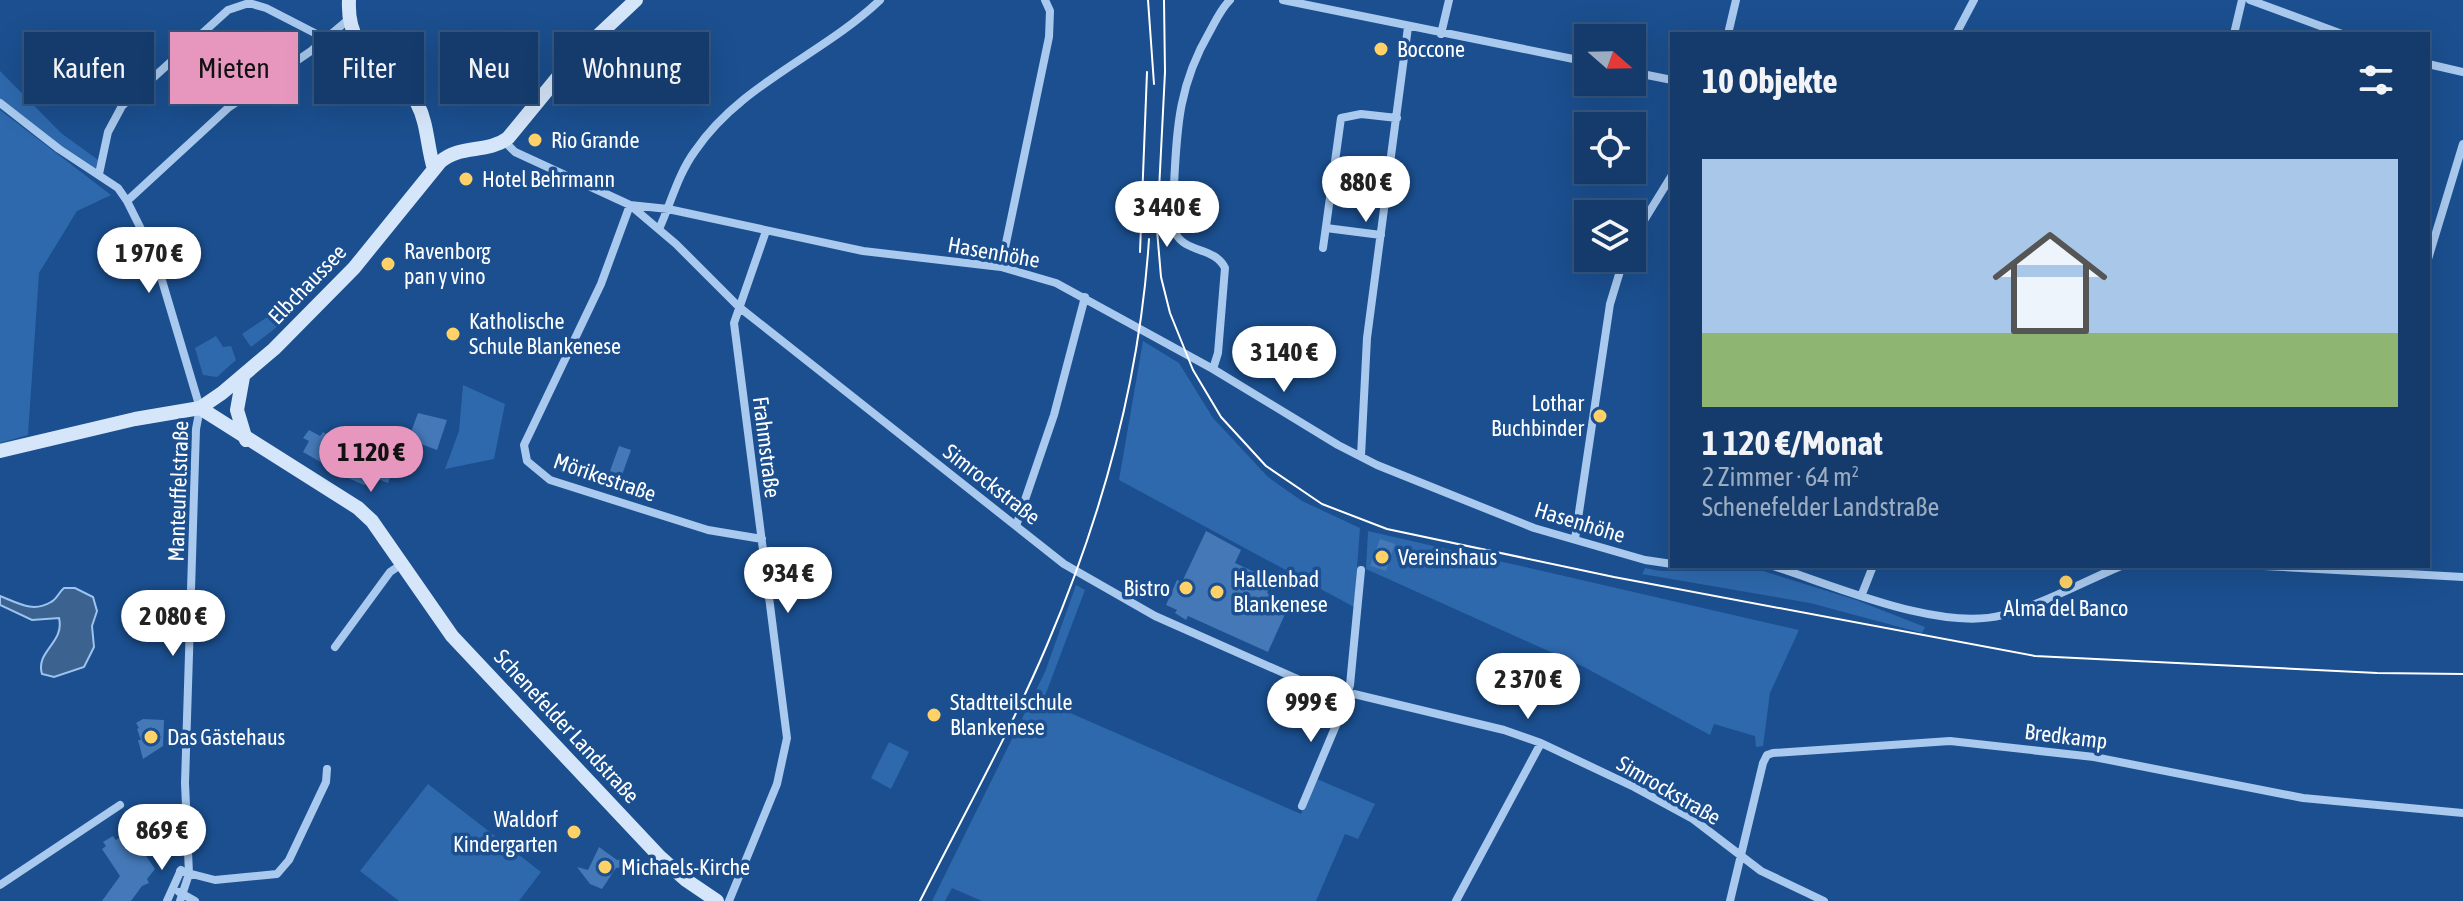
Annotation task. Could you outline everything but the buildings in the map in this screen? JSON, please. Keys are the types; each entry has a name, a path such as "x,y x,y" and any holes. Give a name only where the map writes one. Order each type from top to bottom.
{"main road":[{"path":"349,0 349,19 353,32"},
{"path":"417,104 424,120 434,169 456,152 494,146 504,141 572,60 636,0"},
{"name":"Elbchaussee","path":"0,451 135,419 200,408 243,377 354,268 434,169"},
{"path":"243,377 237,410 247,440"},
{"name":"Schenefelder Landstraße","path":"200,408 358,508 382,532 452,636 660,857 717,901"}],"street":[{"path":"659,229 690,158 715,125 754,91 811,55 880,0"},
{"path":"1001,267 1049,37 1050,11 1045,0"},
{"path":"1213,369 1218,353 1225,268 1218,258 1177,237 1173,205 1181,99 1195,57 1230,0"},
{"path":"1287,0 1574,59"},
{"path":"1441,34 1449,0"},
{"path":"1728,32 1736,0"},
{"path":"1957,32 1974,0"},
{"path":"2234,32 2242,0"},
{"path":"2250,0 2337,32"},
{"path":"99,174 108,132 122,106 228,10 249,3 314,32"},
{"path":"333,32 349,19"},
{"path":"1361,456 1367,344 1408,27"},
{"path":"127,201 228,108 314,47"},
{"path":"2430,64 2463,72"},
{"path":"1646,75 1670,80"},
{"path":"0,103 59,149 118,188 127,201 155,257 200,408"},
{"path":"1323,248 1341,118 1361,114 1397,118"},
{"name":"Hasenhöhe","path":"504,141 515,152 630,205 668,209 863,251 1001,267 1056,283 1213,369 1377,465 1534,528 1645,560 1670,564"},
{"path":"2430,252 2463,144"},
{"path":"1646,217 1670,178"},
{"name":"Simrockstraße","path":"630,205 739,307 1074,570 1148,613 1284,674 1348,694 1504,730 1541,743 1693,819 1742,858 1824,901"},
{"name":"Mörikestraße","path":"630,205 601,284 524,445 527,461 550,480 589,493 708,530 762,539"},
{"path":"1326,228 1381,235"},
{"name":"Frahmstraße","path":"729,901 775,788 786,749 785,712 734,323 766,231"},
{"path":"1575,539 1610,304 1620,272"},
{"path":"1016,526 1054,415 1085,297"},
{"name":"Manteuffelstraße","path":"167,901 187,863 185,783 200,408"},
{"path":"335,647 390,572 402,564"},
{"path":"1779,568 1940,618 2004,615 2116,568"},
{"path":"1862,594 1872,568"},
{"path":"2354,568 2463,577"},
{"path":"1302,806 1348,694 1361,570"},
{"name":"Bredkamp","path":"1742,858 1767,755 1925,740 2094,757 2303,798 2463,813"},
{"path":"1456,901 1541,743"},
{"path":"184,872 227,881 277,874 289,860 326,782 327,769"},
{"path":"0,885 120,805"},
{"path":"1730,901 1742,858"},
{"name":"Manteuffelstraße","path":"182,897 184,872"},
{"path":"173,890 195,901"}],"shaded area":[{"path":"0,71 24,95 24,104 32,104 61,133 101,162 99,174 0,103"},
{"path":"0,110 111,195 77,211 39,273 28,435 0,443"},
{"path":"276,311 291,316 251,347 242,334"},
{"path":"216,336 223,347 231,346 236,360 217,377 203,375 195,348"},
{"path":"1143,341 1179,363 1213,418 1268,477 1302,501 1360,528 1354,607 1119,480"},
{"path":"463,385 505,404 494,459 445,469 459,431"},
{"path":"1368,531 1799,630 1770,693 1763,746 1756,747 1755,736 1714,724 1710,735 1584,667 1366,569"},
{"path":"1645,568 1660,571 1763,571 1856,600 1925,627 1922,633 1810,603 1642,574"},
{"path":"1076,585 1085,590 1043,701 1301,814 1317,779 1375,804 1358,839 1345,834 1316,901 982,901 952,888 945,901 932,901 1045,672"},
{"path":"64,588 75,588 93,597 97,611 92,626 94,647 84,667 54,677 42,674 41,666 58,634 59,618 32,620 0,605 0,596 38,607 53,601"},
{"path":"889,742 909,752 891,789 871,778"},
{"path":"428,784 541,872 519,901 399,901 360,871"}],"tram line":[{"path":"1148,0 1154,84"},
{"path":"1164,0 1165,72 1157,230 1161,277 1170,313 1193,370 1221,417 1266,466 1322,504 1387,529 1614,577 2035,656 2377,673 2463,674"},
{"path":"1140,252 1147,72"},
{"path":"920,901 1033,677 1085,547 1127,395 1137,343 1149,239"}],"place":[{"name":"Boccone","path":"1381,49"},
{"name":"Rio Grande","path":"535,140"},
{"name":"Hotel Behrmann","path":"466,179"},
{"name":"Ravenborg pan y vino","path":"388,264"},
{"name":"Katholische Schule Blankenese","path":"453,334"},
{"name":"Lothar Buchbinder","path":"1600,416"},
{"name":"Vereinshaus","path":"1382,557"},
{"name":"Alma del Banco","path":"2066,582"},
{"name":"Bistro","path":"1186,588"},
{"name":"Hallenbad Blankenese","path":"1217,592"},
{"name":"Stadtteilschule Blankenese","path":"934,715"},
{"name":"Das Gästehaus","path":"151,737"},
{"name":"Waldorf Kindergarten","path":"574,832"},
{"name":"Michaels-Kirche","path":"605,867"}]}
